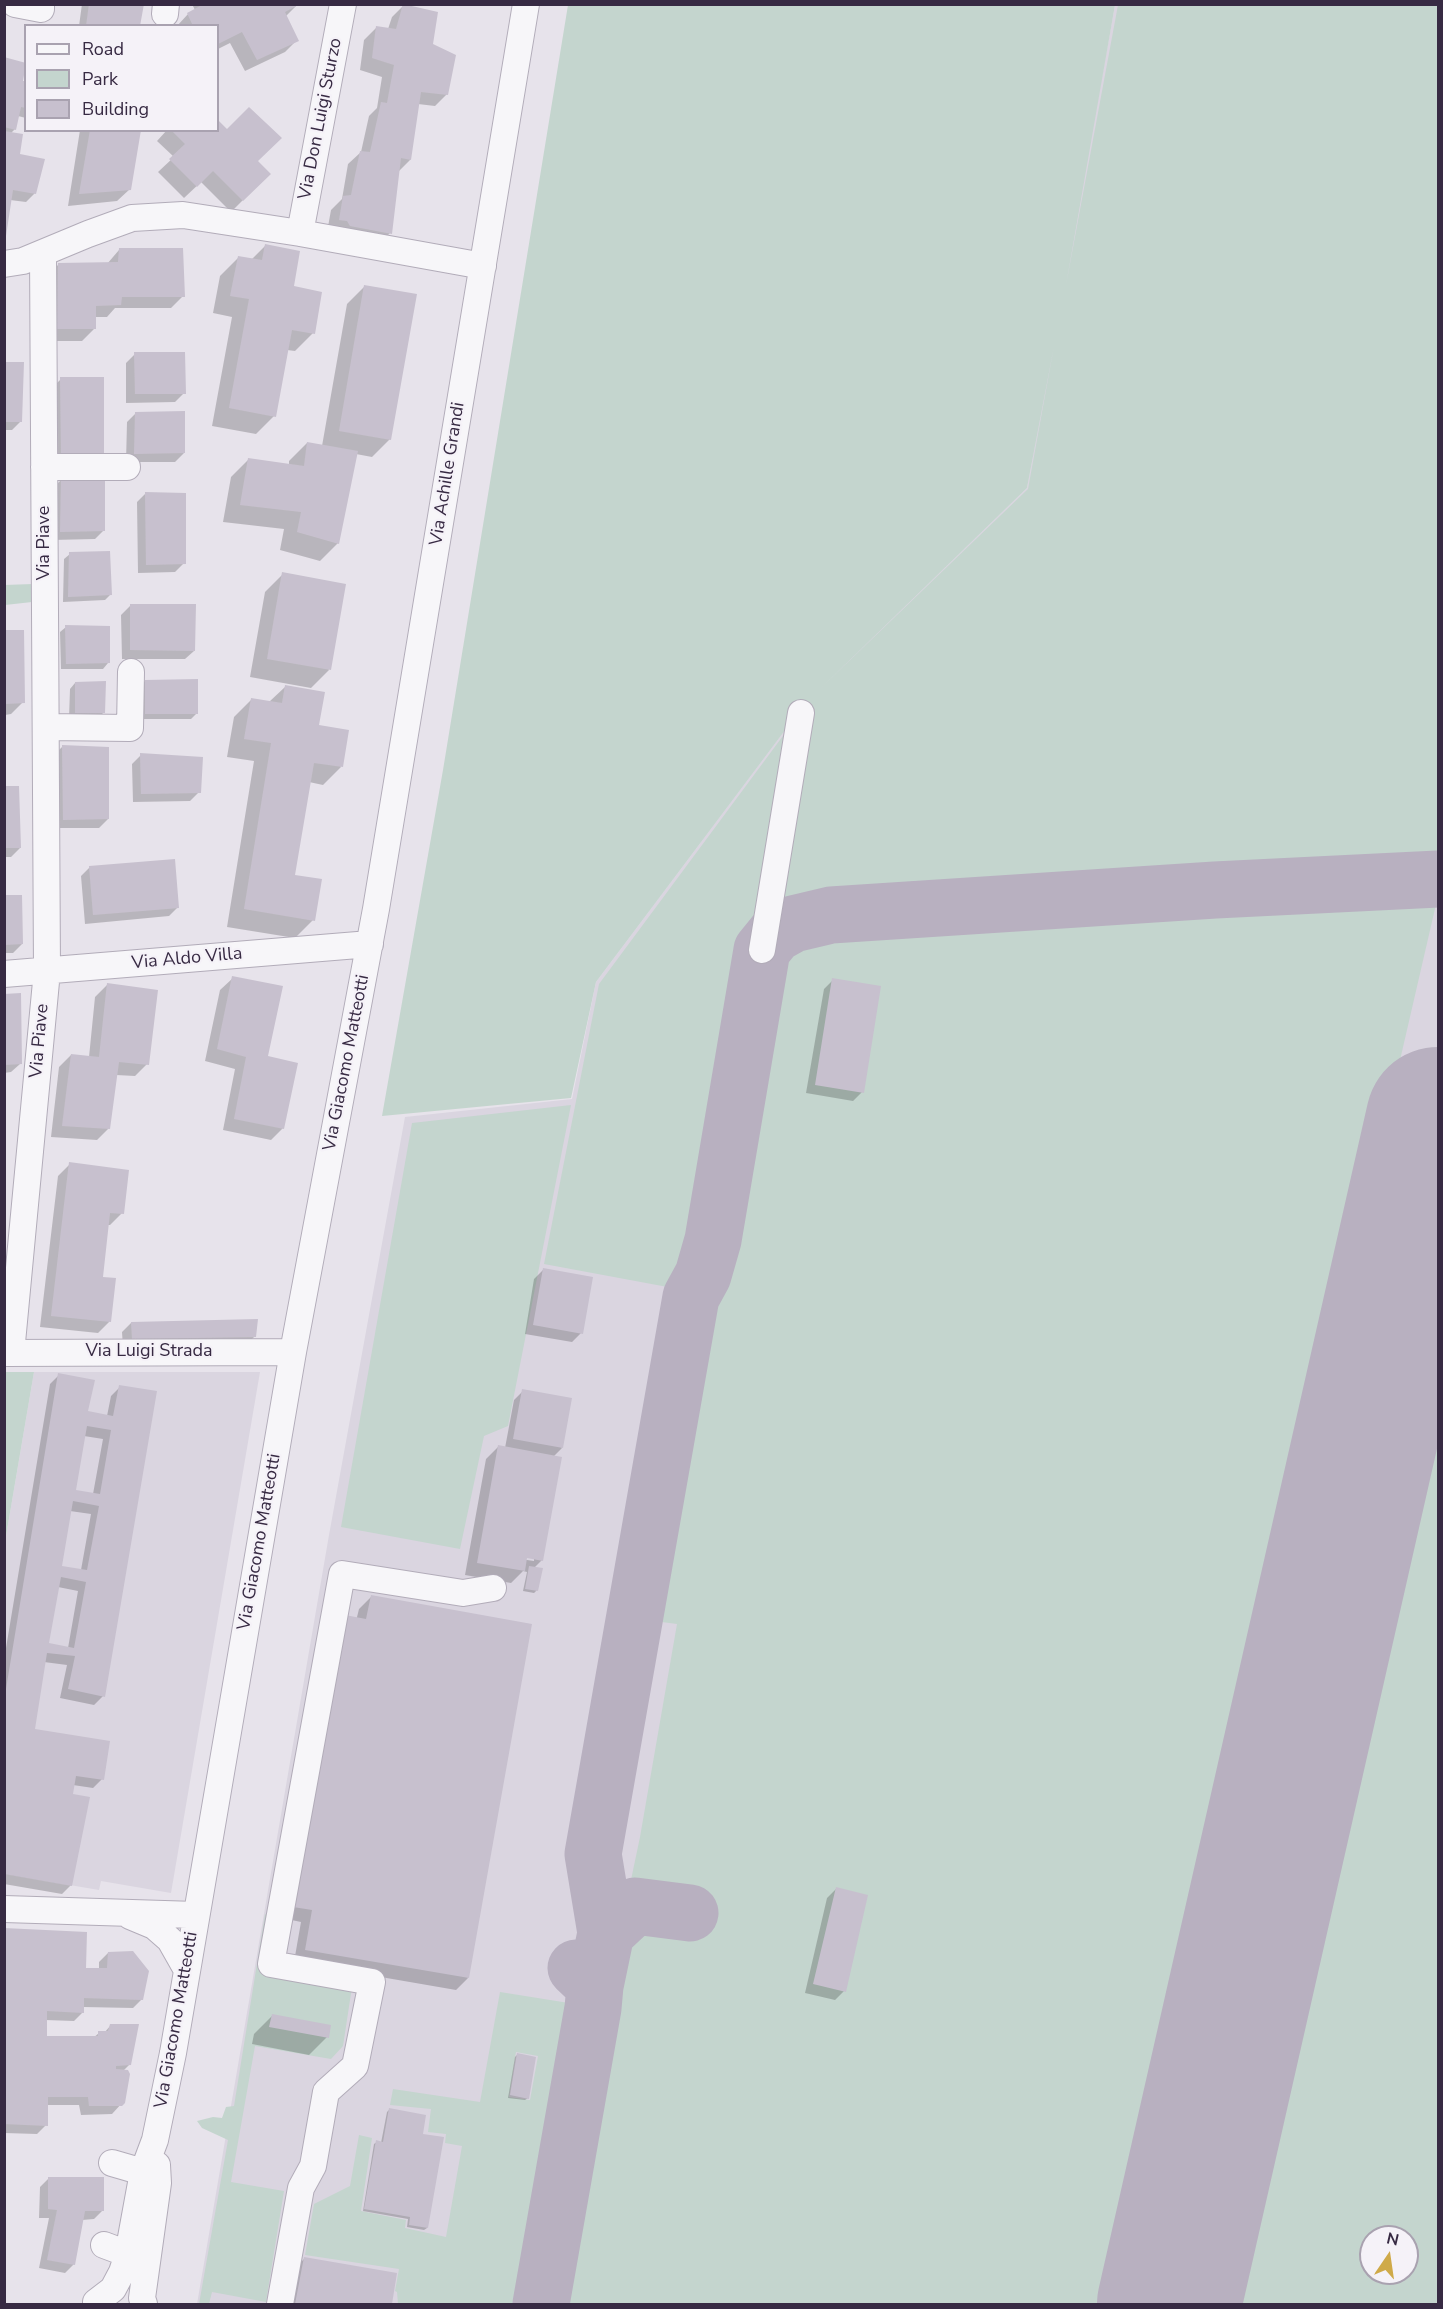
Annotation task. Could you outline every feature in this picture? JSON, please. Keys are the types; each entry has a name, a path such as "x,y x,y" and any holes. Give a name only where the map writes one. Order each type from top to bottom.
{"street":[{"path":"15,4 41,9 41,4"},
{"name":"Via Don Luigi Sturzo","path":"300,233 343,4"},
{"name":"Via Achille Grandi","path":"370,944 526,4"},
{"path":"4,264 23,261 132,218 183,215 300,233 483,267"},
{"name":"Via Piave","path":"8,1353 47,971 43,253"},
{"path":"44,467 127,467"},
{"path":"46,727 130,728 131,672"},
{"path":"762,950 801,713"},
{"name":"Via Aldo Villa","path":"4,974 370,944"},
{"name":"Via Giacomo Matteotti","path":"95,2303 113,2289 128,2254 143,2172 155,2140 174,2053 293,1352 370,944"},
{"name":"Via Luigi Strada","path":"8,1353 293,1352"},
{"path":"280,2304 301,2188 313,2166 326,2092 355,2066 372,1982 271,1964 342,1574 463,1593 493,1588"},
{"path":"4,1909 196,1915"},
{"path":"121,1913 154,1926 170,1940 187,1970"},
{"name":"Via Giacomo Matteotti","path":"144,2304 142,2298 158,2182 155,2140"},
{"path":"112,2163 143,2172"},
{"path":"104,2245 128,2254"},
{"path":"95,2303 114,2298 138,2304"}],"shaded area":[{"path":"1115,5 1438,5 1438,2304 197,2304 329,1535 405,1117 572,1099 596,982 806,702 1027,488"},
{"path":"34,1372 260,1372 171,1893 101,1881 99,1890 5,1874 5,1542"}],"green space":[{"path":"568,5 1115,5 1066,285 1118,5 1438,5 1438,863 1356,867 1245,878 828,904 776,905 807,701 596,982 571,1098 382,1116 443,770","holes":["1054,346 1028,489 820,689 1027,488"]},
{"path":"33,584 32,602 5,605 4,585"},
{"path":"794,721 689,1291 544,1264 599,984"},
{"path":"1331,893 1333,902 1437,900 1294,1519 1117,2304 566,2304 636,1899 627,1899 677,1624 654,1621 713,1303 772,954 792,938 890,920"},
{"path":"571,1105 508,1426 484,1436 460,1549 341,1527 412,1123"},
{"path":"1438,1337 1438,2304 1221,2304 1293,1980"},
{"path":"4,1372 34,1372 5,1542"},
{"path":"265,1914 273,1921 264,1970 352,1987 343,2046 331,2059 255,2046 231,2182 284,2191 266,2302 212,2292 209,2304 199,2304 228,2140 202,2128 197,2121 213,2117 222,2118 226,2107 234,2106"},
{"path":"500,1992 569,2003 519,2304 398,2304 395,2291 399,2269 305,2255 314,2204 350,2186 359,2135 372,2138 361,2211 406,2220 405,2228 446,2237 462,2146 445,2143 446,2134 428,2132 431,2109 390,2105 393,2089 480,2102","holes":["516,2052 538,2056 530,2100 509,2097"]}],"building":[{"path":"89,4 144,4 140,24 86,24"},
{"path":"204,4 300,4 285,12 299,41 257,60 242,32 219,44 219,24 192,24 187,13"},
{"path":"403,4 438,12 433,44 456,55 448,95 421,92 411,160 401,158 392,234 350,226 347,221 339,220 343,196 351,195 360,151 370,152 381,102 387,103 394,65 372,58 376,26 396,29"},
{"path":"4,57 24,62 24,108 21,107 16,130 4,127"},
{"path":"249,107 282,138 258,161 271,174 243,201 213,171 197,187 169,159 185,144 173,132 219,132 219,121 227,129"},
{"path":"4,131 23,134 20,154 45,159 36,194 13,190 6,236"},
{"path":"90,132 141,132 131,190 79,194"},
{"path":"265,244 300,251 294,286 322,292 315,334 292,330 276,417 229,408 249,299 230,296 238,256 262,260"},
{"path":"119,248 183,248 185,297 122,297 121,305 96,306 96,329 57,329 58,263 118,262"},
{"path":"364,285 417,294 391,440 339,431"},
{"path":"134,352 185,352 186,394 135,394"},
{"path":"4,362 24,362 22,422 4,422"},
{"path":"60,377 104,377 104,456 61,456"},
{"path":"185,411 185,453 134,454 135,412"},
{"path":"307,442 358,451 339,544 297,532 301,512 240,505 248,458 304,466"},
{"path":"61,478 105,478 105,531 60,532"},
{"path":"145,492 186,493 186,564 146,565"},
{"path":"110,551 112,595 68,597 69,552"},
{"path":"282,572 346,584 331,670 267,659"},
{"path":"130,604 196,604 195,651 130,650"},
{"path":"65,625 110,626 110,663 66,664"},
{"path":"5,630 24,630 25,703 5,704"},
{"path":"198,679 198,714 145,714 145,680"},
{"path":"106,681 105,713 75,713 75,682"},
{"path":"285,685 325,692 319,725 349,730 343,767 314,763 295,875 322,879 315,921 244,909 271,743 244,739 251,698 282,703"},
{"path":"62,745 109,747 109,819 63,820"},
{"path":"140,753 203,757 201,793 141,794"},
{"path":"4,786 19,786 21,848 4,848"},
{"path":"175,859 179,908 93,915 89,866"},
{"path":"4,895 22,895 23,944 4,945"},
{"path":"232,976 283,986 268,1056 298,1063 284,1129 234,1119 246,1057 217,1049"},
{"path":"832,978 881,986 864,1093 815,1085"},
{"path":"107,983 158,990 149,1065 119,1062 110,1129 62,1126 71,1054 99,1057"},
{"path":"21,993 22,1064 4,1065 4,994"},
{"path":"69,1162 129,1170 124,1214 110,1213 103,1277 116,1278 111,1322 51,1316"},
{"path":"543,1268 593,1277 583,1334 533,1325"},
{"path":"258,1319 256,1337 132,1339 131,1322"},
{"path":"58,1373 95,1380 88,1411 113,1416 119,1385 157,1391 105,1697 68,1689 75,1656 47,1653 35,1729 110,1741 104,1780 76,1776 73,1794 90,1797 72,1886 4,1874 4,1701","holes":["87,1426 111,1430 100,1494 76,1490","73,1501 99,1506 87,1570 62,1566","61,1577 86,1582 74,1648 49,1643"]},
{"path":"522,1389 572,1398 563,1448 513,1439"},
{"path":"498,1445 562,1457 543,1561 527,1558 525,1571 477,1563"},
{"path":"529,1566 543,1568 538,1591 525,1589"},
{"path":"371,1595 532,1624 469,1978 305,1950 312,1910 293,1907 345,1615 366,1619"},
{"path":"836,1887 868,1895 846,1992 813,1984"},
{"path":"4,1928 87,1932 86,1968 107,1968 108,1952 133,1951 149,1971 143,2000 84,1998 84,2013 47,2011 47,2036 98,2036 98,2031 108,2031 110,2024 139,2024 131,2065 116,2066 116,2069 128,2070 130,2074 125,2103 122,2106 89,2106 88,2097 48,2097 48,2126 4,2124"},
{"path":"272,2014 331,2025 329,2038 269,2027"},
{"path":"517,2053 536,2057 529,2099 510,2095"},
{"path":"389,2108 426,2115 423,2134 444,2137 428,2228 409,2225 410,2217 364,2209 376,2140 383,2142"},
{"path":"48,2177 104,2177 104,2211 85,2211 75,2265 47,2260 57,2210 48,2209"},
{"path":"304,2257 397,2273 392,2304 295,2304"}],"taxiway":[{"path":"595,1986 606,1933 593,1854 691,1297 703,1275 713,1240 762,950 775,934 793,924 831,915 1215,890 1438,879"},
{"path":"606,1933 635,1906 690,1913"},
{"path":"541,2304 593,2008 595,1986 576,1968"}],"runway":[{"path":"1169,2304 1438,1119"}]}
